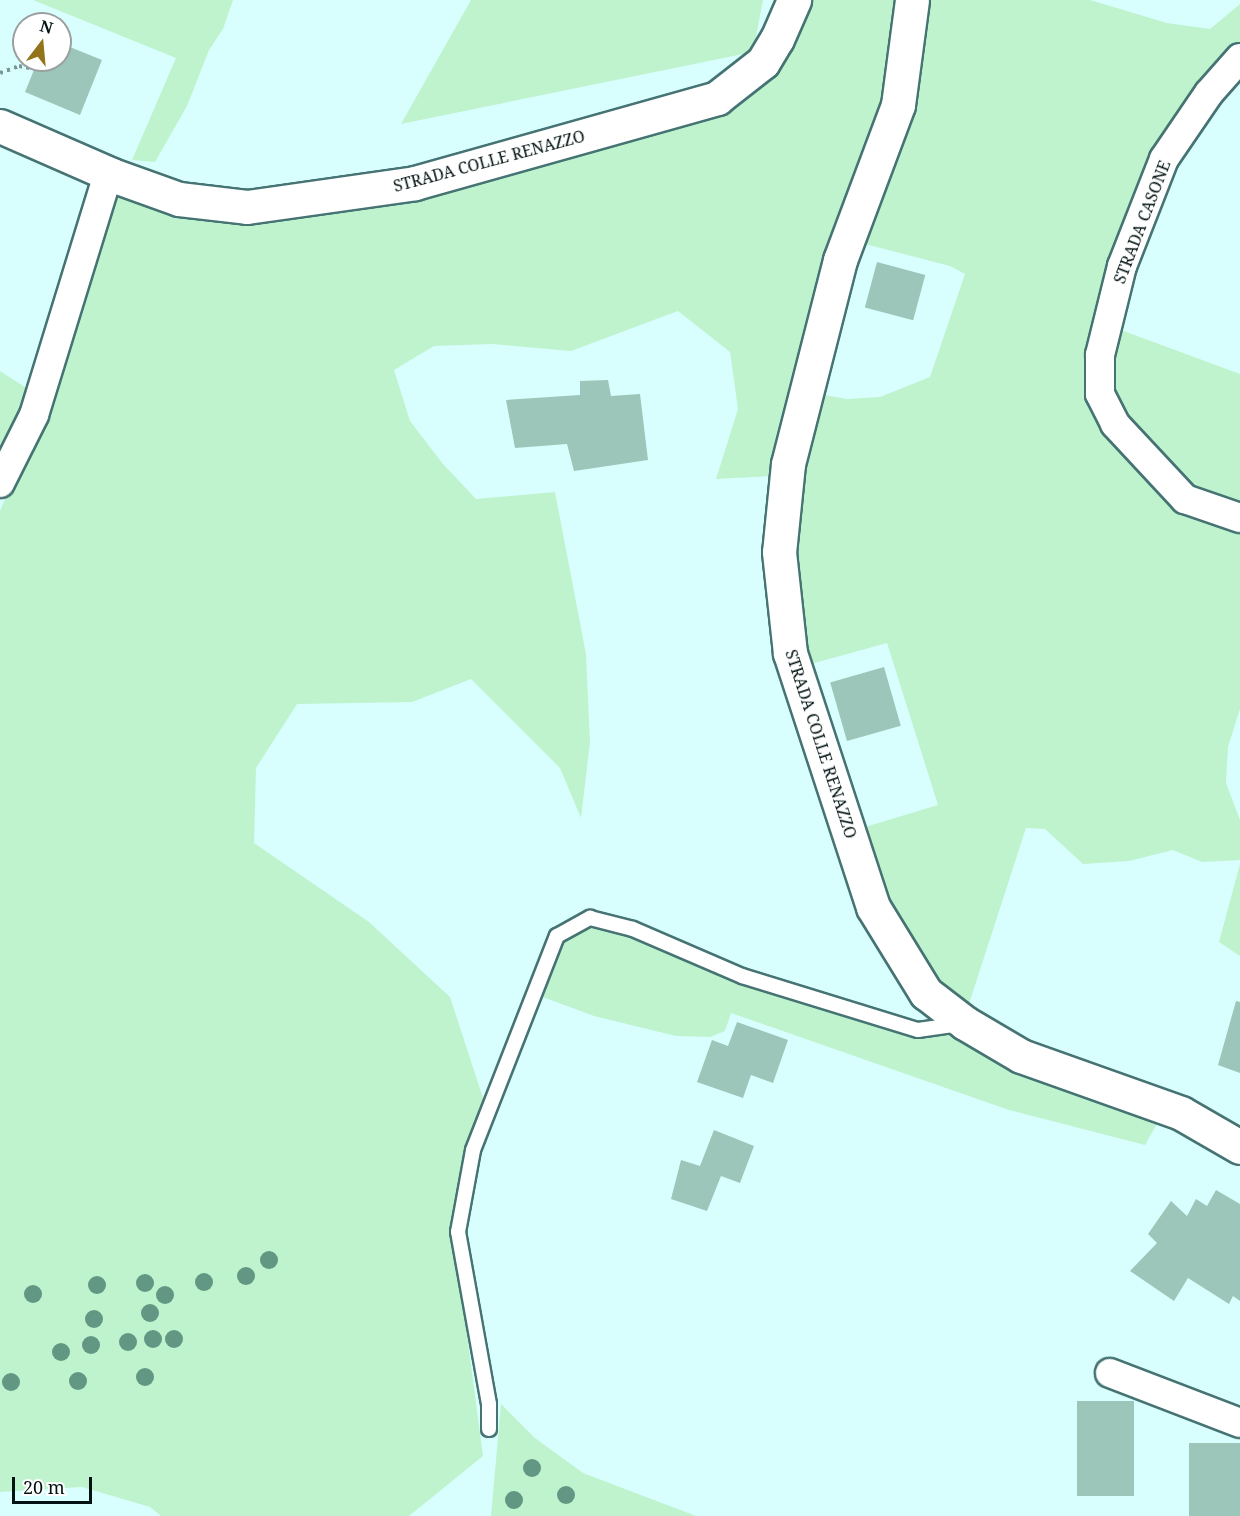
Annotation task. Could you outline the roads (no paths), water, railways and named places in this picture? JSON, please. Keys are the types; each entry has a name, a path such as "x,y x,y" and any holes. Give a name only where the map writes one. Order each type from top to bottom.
{"street":[{"name":"STRADA COLLE RENAZZO","path":"0,126 112,175 179,199 247,207 415,183 717,98 763,62 777,39 794,0"},
{"name":"STRADA COLLE RENAZZO","path":"912,0 898,105 840,260 788,464 779,552 790,653 873,907 894,945 926,993 965,1023 1021,1056 1181,1113 1240,1147"},
{"name":"STRADA CASONE","path":"1240,58 1209,93 1164,159 1122,266 1100,355 1100,394 1115,424 1185,499 1240,518"},
{"path":"0,483 34,415 105,184 112,175"},
{"path":"1110,1373 1240,1424"}],"lane":[{"path":"489,1429 489,1404 458,1232 473,1149 558,936 590,918 633,929 742,976 918,1030 965,1023"}]}
